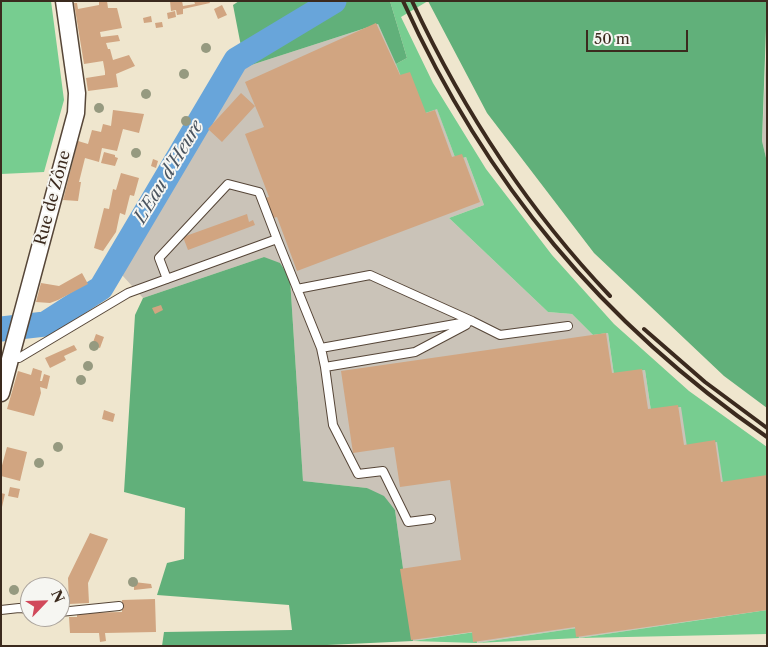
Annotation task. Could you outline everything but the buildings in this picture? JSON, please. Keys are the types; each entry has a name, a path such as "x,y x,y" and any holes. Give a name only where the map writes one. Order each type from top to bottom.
{"street":[{"name":"Rue de Zône","path":"1,393 76,113 76,94 64,1"}],"lane":[{"path":"167,279 159,258 228,184 259,192 321,348 326,367 333,425 358,474 383,471 408,522 431,519"},
{"path":"13,349 19,358 128,293 277,239"},
{"path":"297,289 370,276 472,321 500,336 568,326"},
{"path":"321,348 472,321"},
{"path":"326,367 415,352 472,321"},
{"path":"70,611 119,606"},
{"path":"1,610 20,608"}],"shaded area":[{"path":"378,24 418,116 437,108 456,160 466,157 484,205 449,218 548,312 572,314 593,335 608,333 614,375 645,370 651,411 681,407 717,442 767,476 767,610 579,638 577,628 476,643 474,632 413,641 395,510 367,488 303,481 290,278 264,257 143,298 122,275 245,67"},
{"path":"767,32 767,162 762,141"}],"green space":[{"path":"1,1 51,1 64,100 44,172 1,174"},
{"path":"239,1 390,1 407,58 396,64 378,24 245,67 233,5"},
{"path":"390,1 428,1 401,17 433,83 486,169 552,255 614,324 689,391 767,447 767,476 723,483 717,442 687,447 681,407 651,411 645,370 614,375 608,333 593,335 572,314 548,312 449,218 484,205 466,157 456,160 437,109 417,116 396,64 407,58"},
{"path":"428,1 767,1 762,141 767,162 767,408 724,376 594,253 487,113"},
{"path":"264,257 280,263 290,278 303,481 367,488 384,496 395,510 413,641 306,646 162,646 164,632 292,630 289,605 157,595 167,563 184,559 185,508 124,492 135,315 143,298"},
{"path":"767,610 767,634 579,638"},
{"path":"577,628 579,638 477,643"},
{"path":"475,632 476,643 413,641"}],"waterway":[{"name":"L'Eau d'Heure","path":"1,329 45,324 101,288 236,60 334,1"}],"railway":[{"path":"403,1 436,68 472,130 511,189 554,245 601,297 652,347 707,393 767,437"},
{"path":"412,1 453,81 499,157 551,229 610,296"},
{"path":"644,329 705,382 767,428"}]}
